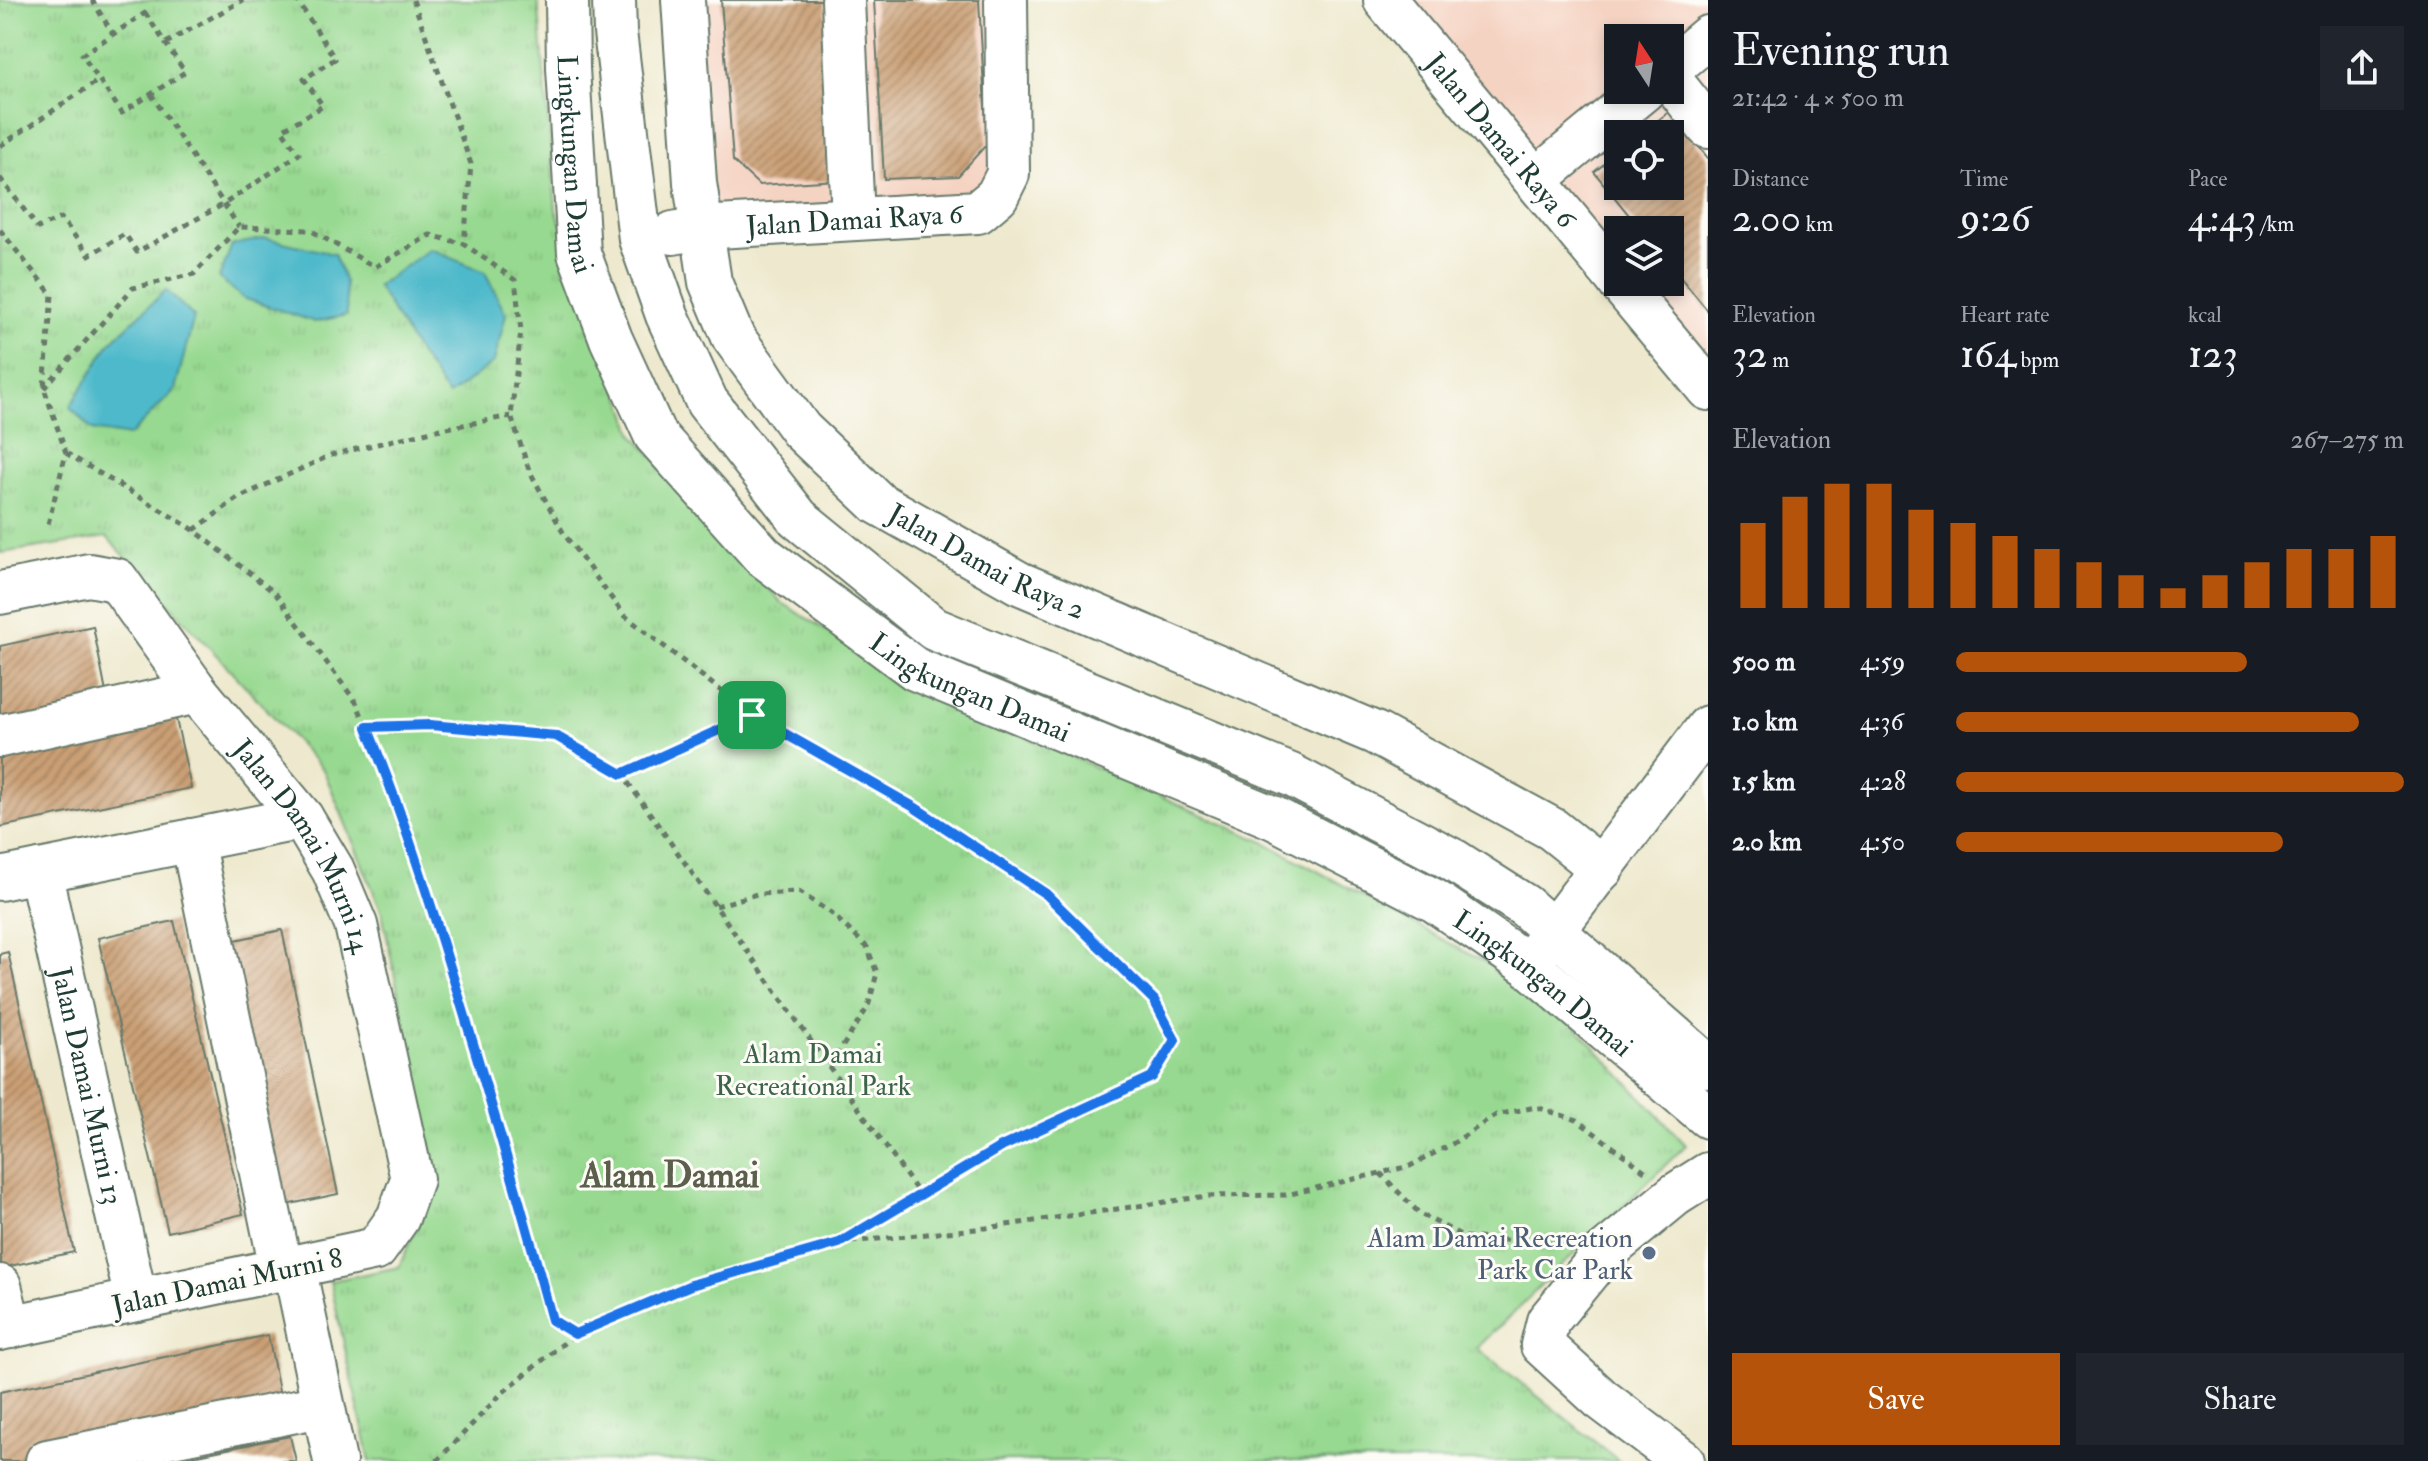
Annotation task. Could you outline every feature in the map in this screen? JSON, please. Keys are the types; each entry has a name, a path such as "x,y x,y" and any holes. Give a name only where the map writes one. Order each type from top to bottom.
{"street":[{"name":"Lingkungan Damai","path":"567,0 579,253 611,339 655,435 763,556 915,669 1274,818 1435,901 1528,965 1708,1117"},
{"name":"Lingkungan Damai","path":"614,0 615,32 640,239 667,315 707,402 798,518 934,629 1291,775 1453,860 1525,906 1708,1066"},
{"name":"Jalan Damai Raya 2","path":"683,0 700,228 710,282 733,337 801,430 878,503 1019,583 1375,733 1552,829 1602,869"},
{"path":"843,0 853,219"},
{"name":"Jalan Damai Raya 6","path":"640,239 700,228 978,212 997,196 1008,174 1006,0"},
{"name":"Jalan Damai Raya 6","path":"1394,3 1604,263"},
{"path":"1684,57 1708,37"},
{"path":"1684,97 1708,127"},
{"path":"1535,180 1627,104"},
{"name":"Jalan Damai Raya 6","path":"1631,296 1708,389"},
{"name":"Jalan Damai Murni 14","path":"0,593 89,575 117,580 197,692 302,818 333,870 356,925 412,1179"},
{"path":"0,736 197,692"},
{"path":"1528,965 1708,727"},
{"path":"0,879 302,818"},
{"path":"192,840 288,1268 335,1461"},
{"name":"Jalan Damai Murni 13","path":"40,871 136,1300"},
{"name":"Jalan Damai Murni 8","path":"5,1328 376,1249 398,1218 412,1179"},
{"path":"1683,1461 1601,1399 1542,1345 1548,1321 1602,1255 1691,1184"},
{"path":"0,1286 5,1328"},
{"path":"47,1461 321,1406"}],"path":[{"path":"92,0 113,34"},
{"path":"166,43 243,0"},
{"path":"0,178 38,228 61,218 89,255 125,234 137,252 224,204 299,154 282,130 323,106 304,79 335,59 297,0"},
{"path":"413,0 471,164 464,244"},
{"path":"145,13 166,43 185,72 122,113 82,55 145,13"},
{"path":"0,146 99,80"},
{"path":"151,94 239,227"},
{"path":"44,388 133,288 194,274 239,227 310,230 375,267 430,235 464,244 515,280 521,331 511,416 529,470 564,534 624,615 752,715 914,807 1046,894 1154,1000 1175,1040 1152,1077 999,1148 839,1243"},
{"path":"0,230 52,295 44,388 66,453 47,528"},
{"path":"194,530 238,498 331,455 511,416"},
{"path":"66,453 194,530 275,593 356,702 395,793 520,1199 552,1320 575,1334"},
{"path":"622,774 752,715"},
{"path":"367,727 430,725 556,736 622,774 920,1195"},
{"path":"716,906 757,894 799,892 831,913 867,947 877,973 868,1007 830,1066"},
{"path":"437,1461 502,1393 575,1334 691,1285 839,1243 986,1228 1207,1196 1286,1195 1410,1166 1452,1144 1496,1115 1536,1107 1577,1120 1617,1147 1691,1184"},
{"path":"1380,1173 1420,1214 1465,1237 1558,1242 1602,1255"}],"shaded area":[{"path":"692,0 995,0 998,170 974,199 709,217"},
{"path":"1400,0 1708,0 1708,372 1646,296 1684,296 1684,216 1604,216 1604,246"}],"green space":[{"name":"Alam Damai Recreational Park","path":"0,0 538,0 556,210 634,435 781,602 923,691 1266,843 1548,997 1686,1145 1477,1348 1619,1461 370,1461 330,1281 399,1267 436,1181 382,912 324,771 107,537 0,553"}],"water":[{"path":"266,238 334,254 345,282 347,315 315,322 243,298 219,278 232,245"},
{"path":"430,249 485,272 506,314 494,362 448,396 377,286"},
{"path":"166,290 194,317 175,390 129,436 92,430 70,407 110,343"}],"building":[{"path":"721,0 825,0 838,180 759,185 733,161"},
{"path":"874,0 979,0 987,144 958,176 884,179"},
{"path":"1670,111 1677,120 1659,120"},
{"path":"1684,128 1708,158 1708,311 1684,282 1684,216 1630,216 1617,200 1684,200"},
{"path":"1604,164 1604,184 1594,172"},
{"path":"93,626 108,703 0,725 0,646"},
{"path":"176,719 191,788 0,827 0,755"},
{"path":"174,921 243,1214 168,1232 98,938"},
{"path":"282,930 338,1194 276,1207 221,943"},
{"path":"8,952 74,1252 1,1268 0,954"},
{"path":"268,1335 282,1406 22,1461 0,1461 0,1392"},
{"path":"290,1436 296,1461 174,1461 174,1460"}],"place":[{"name":"Alam Damai Recreation Park Car Park","path":"1649,1253"}],"district":[{"name":"Alam Damai","path":"670,1174"}],"route":[{"path":"752,715 914,807 1046,894 1154,1000 1175,1040 1152,1077 999,1148 839,1243 691,1285 575,1334 552,1320 520,1199 445,951 395,793 367,727 430,725 556,736 622,774 752,715"}]}
